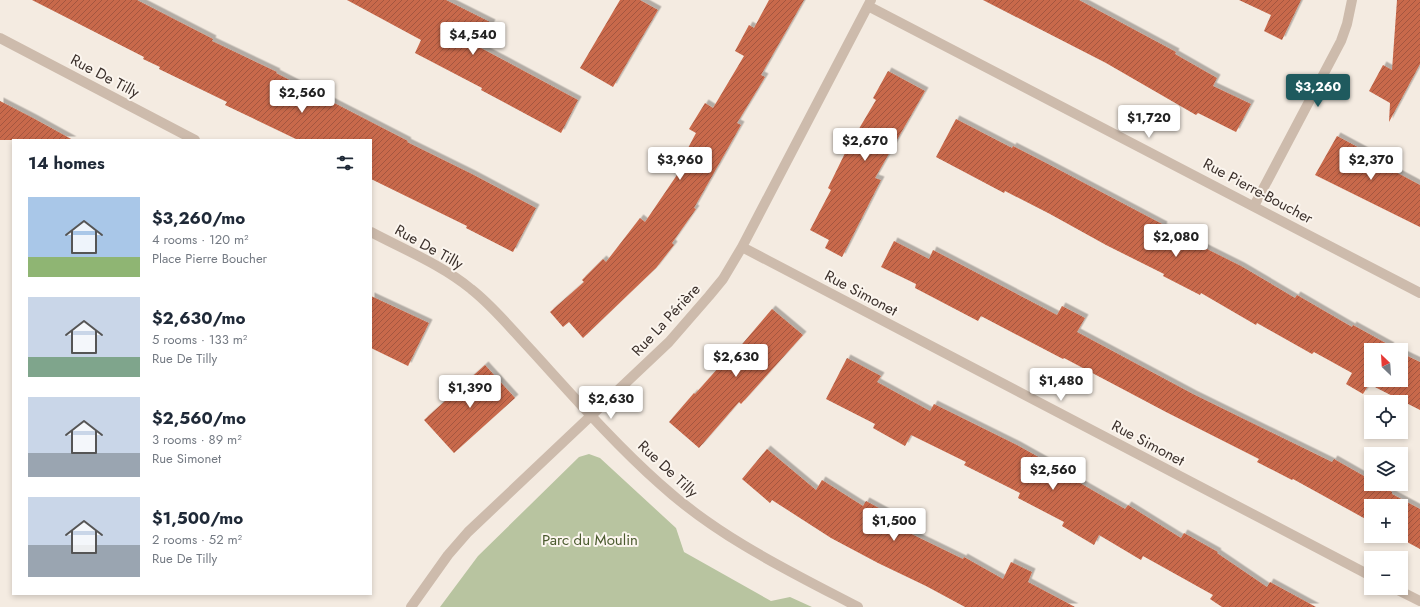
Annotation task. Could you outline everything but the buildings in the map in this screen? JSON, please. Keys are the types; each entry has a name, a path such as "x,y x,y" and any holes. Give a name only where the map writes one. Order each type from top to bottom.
{"street":[{"path":"1254,206 1341,40 1347,24 1352,0"},
{"name":"Rue Pierre-Boucher","path":"870,3 1420,293"},
{"name":"Rue La Périère","path":"412,607 448,555 468,532 669,342 690,319 723,278 742,247 870,3"},
{"name":"Rue De Tilly","path":"0,38 193,139"},
{"name":"Rue De Tilly","path":"372,233 446,271 471,289 493,310 592,416 659,483 714,527 755,552 858,607"},
{"name":"Rue Simonet","path":"742,247 1364,572"},
{"path":"1408,595 1420,601"}],"green space":[{"name":"Parc du Moulin","path":"589,454 600,458 676,528 684,552 771,601 790,597 812,607 440,607 478,556 579,457"}]}
